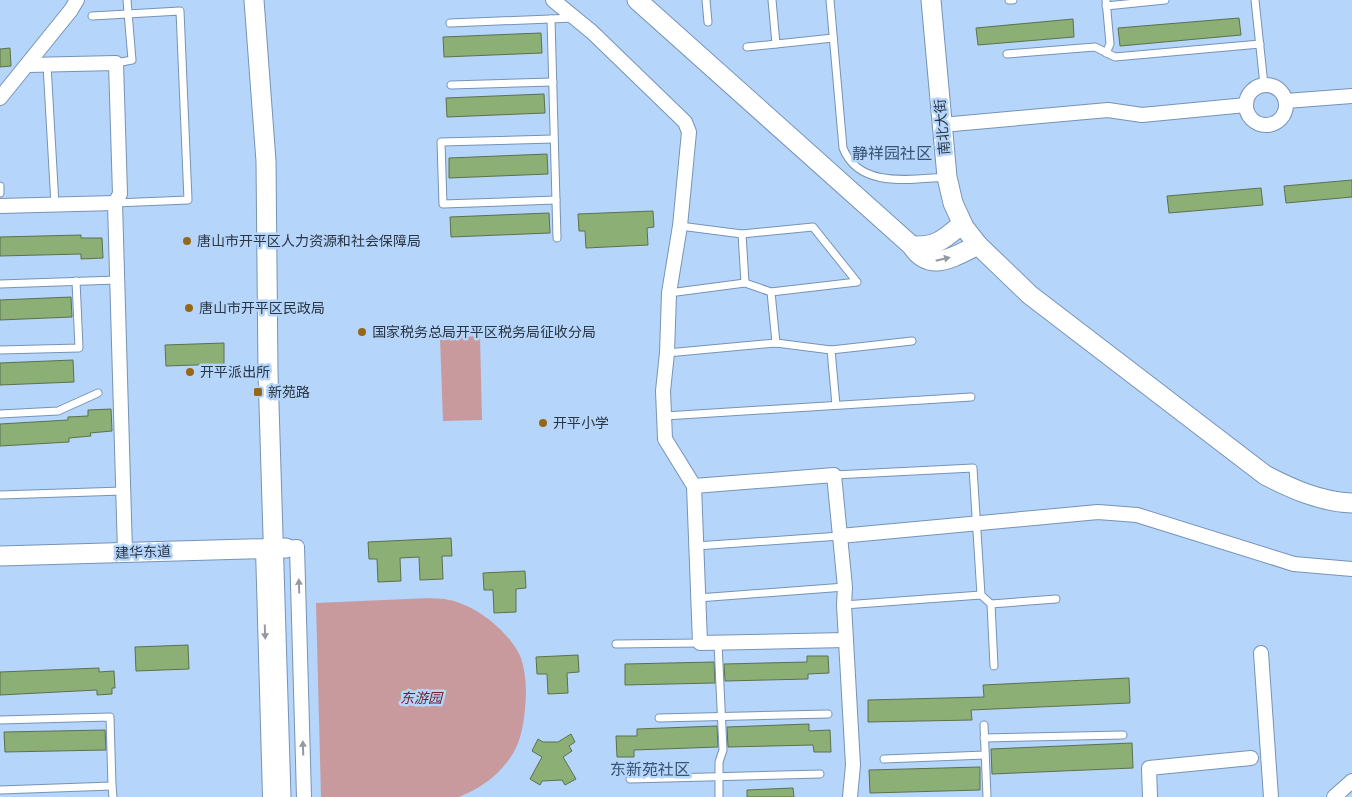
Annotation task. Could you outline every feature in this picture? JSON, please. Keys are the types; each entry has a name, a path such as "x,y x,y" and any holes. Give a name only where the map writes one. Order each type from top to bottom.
{"main road":[{"path":"254,0 266,161 268,372 282,797"},
{"path":"266,0 278,166 280,375 275,548 293,797"},
{"path":"637,0 912,246 918,255 929,261 939,262 978,246"},
{"name":"南北大街","path":"931,0 947,177 953,203 962,224 978,246 1030,295 1265,475 1287,487 1317,498 1352,503"},
{"path":"912,246 937,244 962,224"},
{"name":"建华东道","path":"0,556 275,548"}],"street":[{"path":"0,98 28,65 77,0"},
{"path":"553,0 592,32 685,122 689,132 680,226 669,294 663,391 665,439 694,486 700,643 846,640"},
{"path":"28,65 116,63 120,194 114,202 125,552"},
{"path":"1264,85 1274,86 1280,90 1286,102 1284,115 1280,120 1268,125 1255,122 1247,112 1246,105 1250,93 1255,88 1264,85"},
{"path":"1286,102 1352,96"},
{"path":"942,125 1108,110 1142,115 1246,105"},
{"path":"0,206 114,202"},
{"path":"694,486 834,475 844,588 853,765 850,797"},
{"path":"840,536 1098,512 1121,512 1137,514 1294,564 1352,569"},
{"path":"270,797 275,548 298,548 304,797"},
{"path":"1262,653 1271,797"},
{"path":"1150,797 1149,768 1251,758"},
{"path":"1334,797 1352,781"}],"lane":[{"path":"116,63 132,60 127,0"},
{"path":"706,0 708,22"},
{"path":"772,0 776,44"},
{"path":"830,0 843,148 851,162 866,173 889,179 904,180 947,177"},
{"path":"1106,52 1110,44 1106,3 1164,0"},
{"path":"1255,0 1264,85"},
{"path":"92,16 180,11 188,200 114,202"},
{"path":"450,23 574,18"},
{"path":"551,19 557,238"},
{"path":"747,47 834,38"},
{"path":"1006,54 1095,47 1115,57 1260,44"},
{"path":"47,65 55,204"},
{"path":"450,85 553,82"},
{"path":"554,139 442,142 444,204 556,200"},
{"path":"0,186 0,193"},
{"path":"669,294 745,284 771,292 856,282 813,227 742,234 680,226"},
{"path":"742,234 745,284"},
{"path":"0,284 117,280"},
{"path":"0,350 79,348 76,281"},
{"path":"771,292 776,343"},
{"path":"666,353 776,343 831,350 912,341"},
{"path":"831,350 836,405"},
{"path":"0,414 58,411 98,393"},
{"path":"665,416 971,397"},
{"path":"834,475 973,468 981,595 991,604 994,666"},
{"path":"0,495 123,491"},
{"path":"696,546 840,536"},
{"path":"698,598 844,588"},
{"path":"844,605 981,595"},
{"path":"991,604 1056,600"},
{"path":"616,644 700,643"},
{"path":"718,643 723,750 718,762 719,797"},
{"path":"659,718 828,714"},
{"path":"0,720 110,717 112,797"},
{"path":"984,725 987,797"},
{"path":"984,738 1123,735"},
{"path":"884,759 985,754"},
{"path":"630,779 820,774"},
{"path":"0,790 112,786"}],"green space":[{"path":"480,336 482,420 443,421 440,338"},
{"name":"东游园","path":"430,598 459,603 481,614 501,630 516,648 524,670 526,696 519,741 513,753 494,776 481,786 459,797 321,797 316,603"}],"building":[{"path":"1239,18 1241,35 1120,46 1118,28"},
{"path":"1073,19 1074,37 978,45 976,28"},
{"path":"541,33 542,53 444,57 443,37"},
{"path":"10,48 11,66 0,67 0,49"},
{"path":"544,94 545,113 447,117 446,98"},
{"path":"547,154 548,174 449,178 449,158"},
{"path":"1352,180 1352,197 1286,203 1284,186"},
{"path":"1261,188 1263,205 1169,213 1167,196"},
{"path":"653,211 654,227 647,228 648,245 586,248 585,231 579,231 578,214"},
{"path":"549,213 550,233 451,237 450,217"},
{"path":"81,235 81,238 102,238 103,258 81,259 81,254 0,256 0,237"},
{"path":"71,297 72,317 0,320 0,300"},
{"name":"开平派出所","path":"224,343 224,364 166,366 165,345"},
{"path":"73,360 74,382 0,385 0,363"},
{"path":"111,409 112,431 90,433 91,436 69,438 69,442 0,446 0,424 68,420 68,417 88,416 88,410"},
{"path":"451,538 452,556 442,556 443,579 420,580 419,557 400,558 401,581 378,582 377,559 369,559 368,542"},
{"path":"525,571 526,588 516,589 516,612 494,613 493,590 484,590 483,573"},
{"path":"188,645 189,669 136,671 135,647"},
{"path":"578,655 579,672 567,673 568,693 548,694 547,674 537,674 536,657"},
{"path":"807,656 828,656 829,673 808,674 808,679 725,681 724,664 807,662"},
{"path":"714,662 715,683 625,685 625,664"},
{"path":"99,668 99,672 114,671 115,688 112,688 112,694 97,695 97,690 0,695 0,672"},
{"path":"1129,678 1130,703 971,710 972,720 868,722 868,700 984,697 983,685"},
{"path":"809,724 809,731 830,730 831,752 814,752 813,745 728,747 727,727"},
{"path":"717,726 718,747 634,750 634,757 617,757 616,736 637,736 637,729"},
{"path":"105,730 106,750 5,752 4,732"},
{"path":"571,734 575,742 569,746 572,751 563,757 576,779 565,785 562,780 542,781 540,785 530,779 542,757 532,751 538,739 543,742 558,742"},
{"path":"1132,743 1133,768 992,774 991,749"},
{"path":"980,767 980,790 870,793 869,770"},
{"path":"793,788 794,797 747,797 747,790"}],"place":[{"name":"唐山市开平区人力资源和社会保障局","path":"187,241"},
{"name":"唐山市开平区民政局","path":"189,308"},
{"name":"国家税务总局开平区税务局征收分局","path":"362,332"},
{"name":"开平派出所","path":"190,372"},
{"name":"新苑路","path":"258,392"},
{"name":"开平小学","path":"543,423"}],"district":[{"name":"静祥园社区","path":"892,153"},
{"name":"东新苑社区","path":"650,769"}]}
